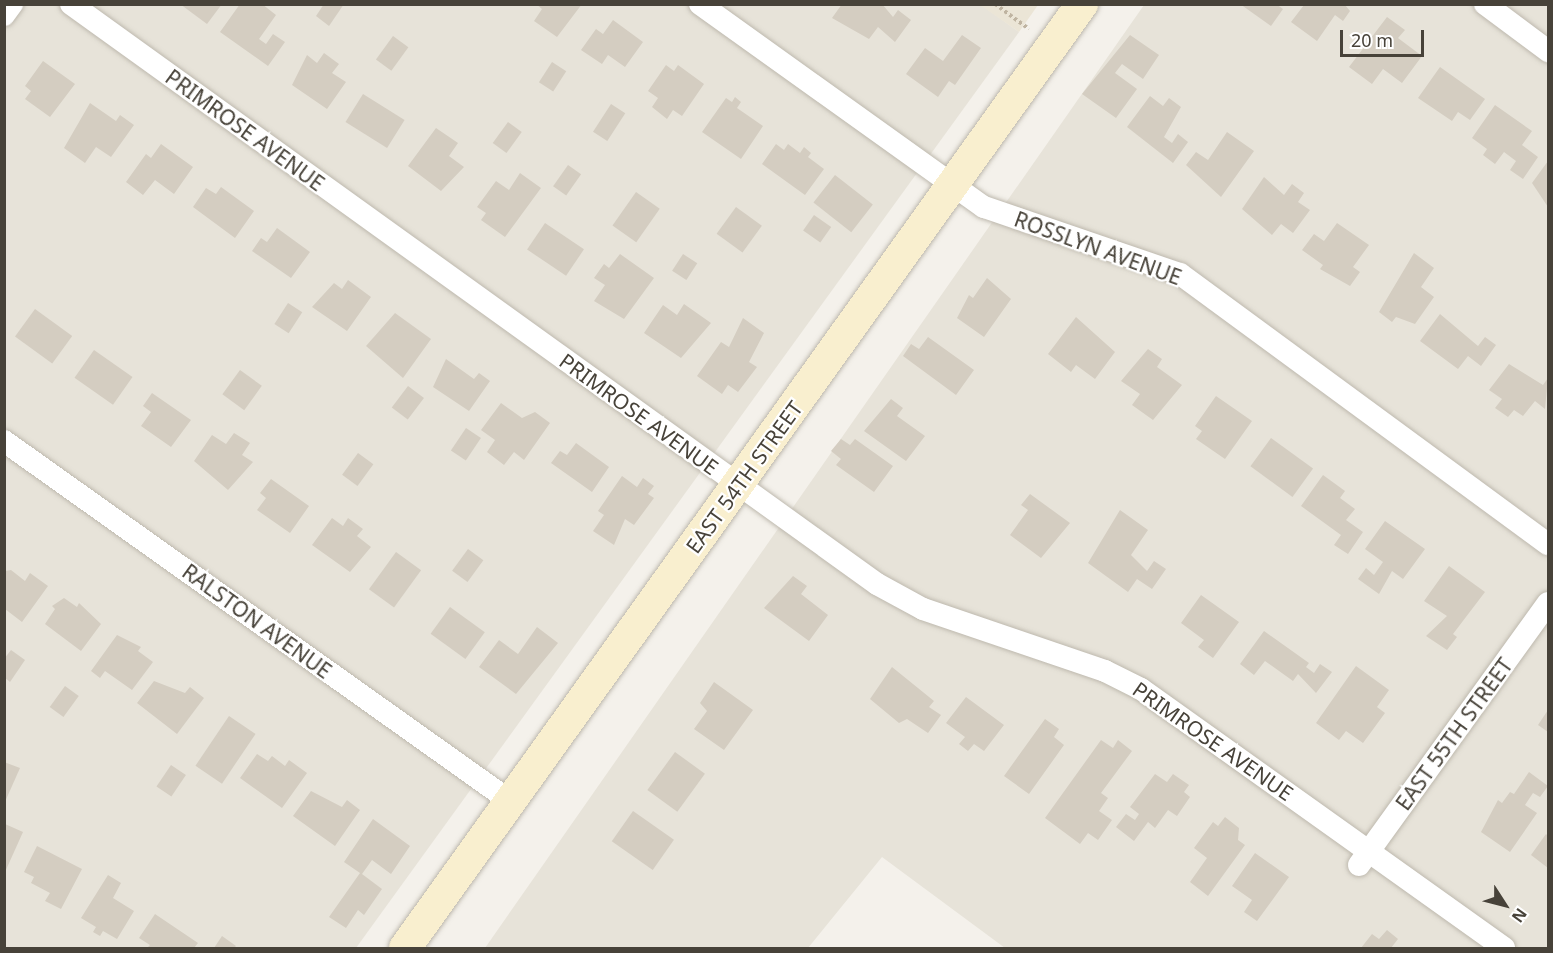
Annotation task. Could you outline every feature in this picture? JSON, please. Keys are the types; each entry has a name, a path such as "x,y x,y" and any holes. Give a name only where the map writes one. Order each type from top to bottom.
{"street":[{"path":"4,15 12,4"},
{"name":"PRIMROSE AVENUE","path":"71,4 737,485 900,598 1105,671 1141,689 1364,858 1504,948"},
{"name":"ROSSLYN AVENUE","path":"700,4 984,207 1180,274 1548,544"},
{"name":"EAST 54TH STREET","path":"405,948 1082,4"},
{"path":"1485,4 1548,51"},
{"name":"RALSTON AVENUE","path":"4,441 510,801"},
{"name":"EAST 55TH STREET","path":"1364,858 1548,603"}],"path":[{"path":"995,4 1032,31"}],"shaded area":[{"path":"980,4 1019,32 356,948 5,948 5,5"},
{"path":"1038,4 1019,32 980,5"},
{"path":"1144,5 1548,5 1548,948 1005,948 882,857 808,948 485,948"}],"building":[{"path":"180,4 222,4 207,24"},
{"path":"240,4 262,4 276,15 259,39 266,44 273,34 285,42 268,66 220,32"},
{"path":"324,4 344,4 329,26 316,16"},
{"path":"536,4 582,4 557,37 534,21 542,9"},
{"path":"842,4 882,4 893,17 898,10 911,20 895,42 878,27 869,39 832,18"},
{"path":"1240,4 1276,4 1283,9 1271,26"},
{"path":"1304,5 1345,5 1350,11 1343,21 1335,15 1317,41 1291,22"},
{"path":"1387,17 1405,30 1398,38 1422,56 1402,83 1383,69 1372,84 1349,67"},
{"path":"613,20 643,42 625,67 608,55 602,64 581,50 596,29 603,34"},
{"path":"962,35 981,48 955,85 949,81 938,97 906,74 925,48 943,61"},
{"path":"1130,35 1159,55 1143,79 1122,64 1115,73 1137,89 1116,118 1082,94"},
{"path":"393,36 408,47 391,71 376,59"},
{"path":"324,53 339,64 332,73 346,82 327,109 292,85 307,55 317,63"},
{"path":"43,61 75,84 50,117 25,99 31,91 25,86"},
{"path":"552,62 566,71 553,91 539,82"},
{"path":"666,65 674,71 678,65 704,84 682,116 673,110 667,119 652,107 658,98 648,91"},
{"path":"1440,67 1485,99 1470,120 1458,112 1452,121 1418,98"},
{"path":"363,94 405,120 387,148 346,122"},
{"path":"1150,96 1163,106 1169,98 1181,107 1164,137 1172,143 1178,134 1188,142 1173,163 1127,127"},
{"path":"735,97 741,102 737,108 763,126 741,159 702,132 726,98 732,102"},
{"path":"90,103 116,121 120,115 134,125 111,157 96,147 85,163 64,148"},
{"path":"611,104 625,113 607,141 593,132"},
{"path":"1495,105 1532,131 1522,145 1538,157 1523,179 1510,170 1516,161 1504,152 1495,164 1483,155 1487,149 1472,138"},
{"path":"508,122 522,132 506,153 493,143"},
{"path":"436,128 458,143 449,156 464,167 441,191 408,166"},
{"path":"1227,132 1254,151 1221,197 1186,165 1196,152 1208,160"},
{"path":"161,144 193,167 174,194 155,180 143,195 126,182 146,154 151,158"},
{"path":"776,144 784,150 788,144 800,153 804,147 811,153 808,157 824,169 805,195 762,164"},
{"path":"1548,161 1548,207 1532,183"},
{"path":"568,165 581,174 566,195 553,186"},
{"path":"520,173 541,188 505,237 481,220 486,213 477,207 496,181 509,190"},
{"path":"835,175 873,205 851,232 813,203"},
{"path":"1264,177 1284,195 1292,184 1304,193 1298,202 1310,210 1293,233 1281,224 1272,235 1242,209"},
{"path":"221,187 254,211 235,238 193,207 206,188 216,194"},
{"path":"636,192 660,209 636,242 612,226"},
{"path":"736,207 762,226 742,253 717,234"},
{"path":"814,215 831,227 820,243 803,231"},
{"path":"545,223 584,249 566,276 527,250"},
{"path":"1337,223 1369,245 1353,267 1360,272 1350,286 1320,269 1323,265 1302,250 1314,234 1324,241"},
{"path":"277,228 310,252 291,278 252,251 261,238 267,242"},
{"path":"1414,253 1434,268 1421,287 1434,297 1415,324 1396,317 1392,322 1379,312"},
{"path":"620,254 654,278 624,319 594,301 605,285 594,278 604,264 609,268"},
{"path":"683,254 697,263 686,280 672,271"},
{"path":"987,278 1011,299 984,337 957,318 969,295 973,298"},
{"path":"348,280 371,297 347,331 312,307 334,283 342,289"},
{"path":"288,303 302,312 289,333 274,324"},
{"path":"684,304 711,323 681,358 644,333 663,305 677,315"},
{"path":"35,309 72,336 52,364 15,337"},
{"path":"395,313 431,339 403,378 366,346"},
{"path":"1440,314 1478,346 1485,337 1496,345 1481,366 1468,356 1458,369 1420,341"},
{"path":"1076,317 1115,352 1095,379 1076,365 1071,372 1048,354"},
{"path":"743,318 764,333 749,362 757,367 738,392 728,385 722,394 697,376 721,342 729,347"},
{"path":"928,337 974,370 956,395 903,356 911,344 919,349"},
{"path":"1148,349 1162,359 1157,367 1182,385 1153,420 1132,405 1140,394 1121,381"},
{"path":"94,350 133,377 113,405 74,378"},
{"path":"446,359 474,379 479,373 490,381 469,411 433,387"},
{"path":"1509,364 1543,385 1548,378 1545,409 1535,401 1523,416 1514,410 1508,417 1495,408 1502,399 1489,390"},
{"path":"240,370 262,386 244,410 222,394"},
{"path":"408,386 424,398 408,420 392,408"},
{"path":"152,393 191,420 171,447 141,426 151,412 143,406"},
{"path":"1216,396 1252,421 1225,459 1196,439 1202,431 1195,426"},
{"path":"891,399 903,408 897,416 925,436 906,461 864,431"},
{"path":"501,403 522,418 535,412 550,423 524,460 514,452 504,465 487,452 495,440 481,430"},
{"path":"466,428 481,438 466,460 451,450"},
{"path":"234,433 250,443 242,455 253,462 228,490 194,461 212,435 226,444"},
{"path":"1271,438 1313,469 1292,497 1250,466"},
{"path":"841,439 850,445 855,439 893,466 874,492 836,465 841,459 831,451"},
{"path":"576,443 609,467 592,492 551,463 560,451 567,455"},
{"path":"358,453 373,464 358,486 342,475"},
{"path":"1323,475 1345,491 1340,498 1355,509 1346,520 1363,532 1348,554 1334,545 1341,535 1301,506"},
{"path":"622,476 637,487 643,478 654,486 648,494 654,498 634,525 625,519 614,545 593,531 604,515 598,511"},
{"path":"271,479 309,506 290,533 257,510 266,498 260,493"},
{"path":"1030,494 1070,523 1041,558 1010,535 1028,510 1021,505"},
{"path":"1120,510 1148,530 1131,555 1147,571 1154,561 1166,569 1152,589 1137,579 1128,592 1088,563"},
{"path":"332,518 343,526 348,518 363,529 357,536 371,547 350,572 312,545"},
{"path":"1385,521 1425,549 1403,579 1392,571 1379,594 1358,579 1366,568 1374,575 1383,562 1365,549"},
{"path":"468,549 483,560 468,582 452,571"},
{"path":"396,552 421,570 394,607 369,589"},
{"path":"1449,566 1485,592 1453,634 1457,637 1447,650 1426,636 1447,616 1424,601"},
{"path":"11,570 25,581 30,573 48,586 22,622 5,609 5,571"},
{"path":"793,576 807,586 801,594 828,615 809,641 764,608"},
{"path":"1201,595 1239,622 1213,658 1198,647 1204,640 1181,623"},
{"path":"64,598 77,607 79,603 101,624 81,651 45,624 55,609 52,606"},
{"path":"450,607 485,632 465,659 431,634"},
{"path":"537,627 558,643 516,694 479,667 499,640 518,654"},
{"path":"1264,631 1309,663 1306,667 1314,673 1320,664 1332,672 1316,693 1298,674 1293,681 1265,661 1254,675 1240,664"},
{"path":"117,635 141,647 138,651 153,662 132,690 105,671 100,678 91,671"},
{"path":"11,650 25,660 10,682 4,677 4,659"},
{"path":"1356,666 1389,690 1377,707 1385,713 1363,743 1346,731 1339,740 1316,723"},
{"path":"892,667 934,701 929,707 941,715 928,733 907,719 899,723 870,699"},
{"path":"154,681 185,693 190,687 204,698 177,734 137,703"},
{"path":"714,682 753,710 724,750 694,729 707,711 700,703"},
{"path":"65,686 79,696 63,717 50,707"},
{"path":"966,697 1004,725 984,751 974,744 968,751 959,744 965,737 946,723"},
{"path":"1548,710 1548,732 1538,725"},
{"path":"229,716 256,734 222,784 195,766"},
{"path":"1045,719 1059,729 1054,737 1064,745 1029,794 1004,776"},
{"path":"1101,740 1113,748 1118,740 1132,751 1101,793 1108,798 1099,811 1112,820 1098,840 1088,833 1080,844 1045,818"},
{"path":"675,752 705,774 677,812 647,790"},
{"path":"257,754 268,761 272,756 285,766 289,760 307,773 282,808 240,778"},
{"path":"4,762 20,768 4,804"},
{"path":"171,765 186,775 171,797 156,787"},
{"path":"1529,772 1548,786 1540,797 1533,793 1525,805 1537,813 1510,852 1481,832 1498,800 1502,803 1510,792 1514,794"},
{"path":"1155,774 1167,782 1173,774 1189,785 1184,792 1190,797 1177,816 1168,810 1155,828 1148,822 1134,841 1116,827 1126,814 1135,820 1139,814 1130,807"},
{"path":"311,791 342,807 347,800 360,810 335,846 293,816"},
{"path":"633,811 674,840 653,870 612,841"},
{"path":"1225,817 1239,828 1238,840 1245,845 1208,896 1190,882 1207,858 1194,848 1213,822 1218,826"},
{"path":"373,819 410,846 391,874 372,860 362,874 382,889 364,915 358,910 346,928 329,917 360,873 344,862"},
{"path":"5,824 23,832 5,872"},
{"path":"1546,834 1548,836 1548,868 1531,855"},
{"path":"37,846 82,869 61,909 45,901 50,893 31,883 34,877 24,872"},
{"path":"1255,853 1289,877 1257,921 1244,912 1252,900 1232,886"},
{"path":"108,875 121,883 113,898 134,911 117,939 103,931 100,936 93,932 96,927 81,918"},
{"path":"155,914 198,943 194,948 147,948 150,945 139,938"},
{"path":"1387,930 1398,939 1391,948 1361,948 1372,934 1379,939"},
{"path":"222,936 236,946 234,948 214,948"}]}
